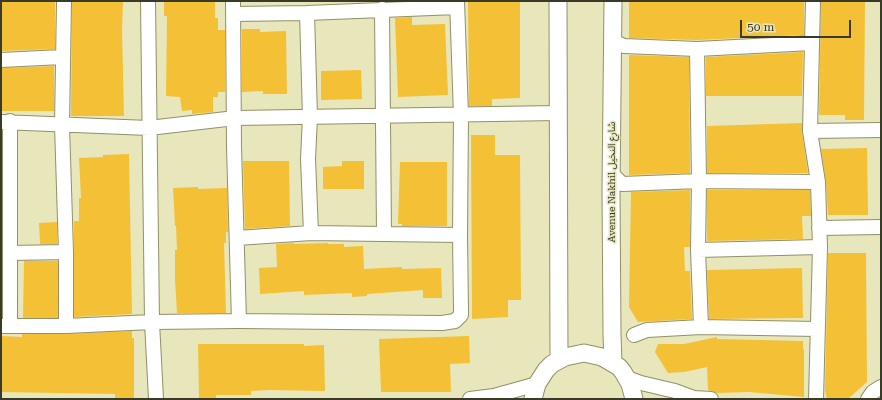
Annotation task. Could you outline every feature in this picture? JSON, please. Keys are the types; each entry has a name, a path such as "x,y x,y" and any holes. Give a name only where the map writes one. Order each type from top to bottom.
{"street":[{"path":"64,1 62,125 66,252 66,326"},
{"path":"148,1 152,322 156,399"},
{"path":"558,1 559,360"},
{"name":"Avenue Nakhil شارع النخيل","path":"614,1 612,174 612,326 614,363"},
{"path":"813,1 810,131 818,182 818,228 820,247 816,399"},
{"path":"239,321 237,238 235,118 233,7 307,13 457,4 461,114 461,315 455,322 239,321 152,322 66,326 5,326 10,253 5,122 149,128 235,118 461,114 558,113"},
{"path":"382,9 384,234"},
{"path":"307,13 310,117 308,159 311,233"},
{"path":"613,42 624,46 697,48 812,43"},
{"path":"697,48 699,181 698,250 701,327"},
{"path":"1,60 62,57"},
{"path":"810,131 881,130"},
{"path":"612,174 622,184 699,181 818,182"},
{"path":"818,228 881,227"},
{"path":"237,238 311,233 460,235"},
{"path":"698,250 820,247"},
{"path":"10,253 66,252"},
{"path":"634,335 647,330 701,327 817,329"},
{"path":"470,399 535,392 546,370 559,360 577,354 590,354 602,357 614,363 627,378 633,391 634,399"},
{"path":"627,378 641,383 675,390 694,398 711,399"},
{"path":"868,399 873,392 881,387"}],"building":[{"path":"1,1 55,2 55,49 1,51"},
{"path":"72,1 123,1 122,30 124,116 71,116"},
{"path":"164,1 215,1 215,18 218,18 218,30 225,30 225,92 218,92 218,97 213,97 213,112 192,114 192,110 182,111 180,97 166,96 167,16 164,16"},
{"path":"468,1 520,1 520,98 492,99 492,106 469,106"},
{"path":"629,1 804,1 804,35 697,40 629,38"},
{"path":"821,1 865,1 864,120 845,120 845,115 819,115"},
{"path":"412,17 412,25 445,24 448,95 398,97 395,18"},
{"path":"242,29 260,29 260,32 286,31 287,94 263,94 263,91 242,92"},
{"path":"803,52 802,96 706,96 706,57"},
{"path":"629,55 689,57 690,173 629,175"},
{"path":"54,66 54,111 1,111 1,68"},
{"path":"361,70 362,99 321,100 321,71"},
{"path":"802,123 808,173 707,173 707,126"},
{"path":"471,135 495,135 495,155 520,155 521,300 508,300 508,317 472,319"},
{"path":"867,148 868,215 828,215 826,182 821,149"},
{"path":"129,154 132,314 74,317 74,221 79,221 79,198 81,198 79,158"},
{"path":"243,161 289,161 290,226 245,229"},
{"path":"342,161 364,161 364,189 323,189 323,167 342,166"},
{"path":"400,162 447,162 447,226 402,226 402,224 398,224"},
{"path":"198,187 198,189 227,188 228,232 226,232 226,243 224,243 226,313 177,313 175,250 177,250 173,188"},
{"path":"690,190 690,247 684,247 685,271 690,271 692,319 638,322 629,307 631,192"},
{"path":"707,190 810,190 811,216 802,216 803,239 707,241"},
{"path":"57,222 57,244 40,244 39,223"},
{"path":"276,244 344,244 344,247 363,246 364,269 402,267 402,269 441,268 442,298 423,298 423,290 367,294 367,296 352,297 352,293 304,295 304,291 260,294 259,268 277,267"},
{"path":"828,253 866,253 867,382 848,399 827,399 825,391"},
{"path":"24,261 58,261 58,318 23,318"},
{"path":"802,268 803,318 709,319 707,270"},
{"path":"132,331 132,338 134,338 134,398 115,398 115,394 1,392 1,336 22,337 22,334"},
{"path":"469,336 470,363 450,364 451,392 381,392 379,339"},
{"path":"717,337 717,339 803,341 804,397 749,392 717,393 708,390 707,367 684,372 668,373 655,352 658,344 684,344"},
{"path":"198,344 324,345 325,391 251,391 251,395 216,395 216,398 199,398"}]}
